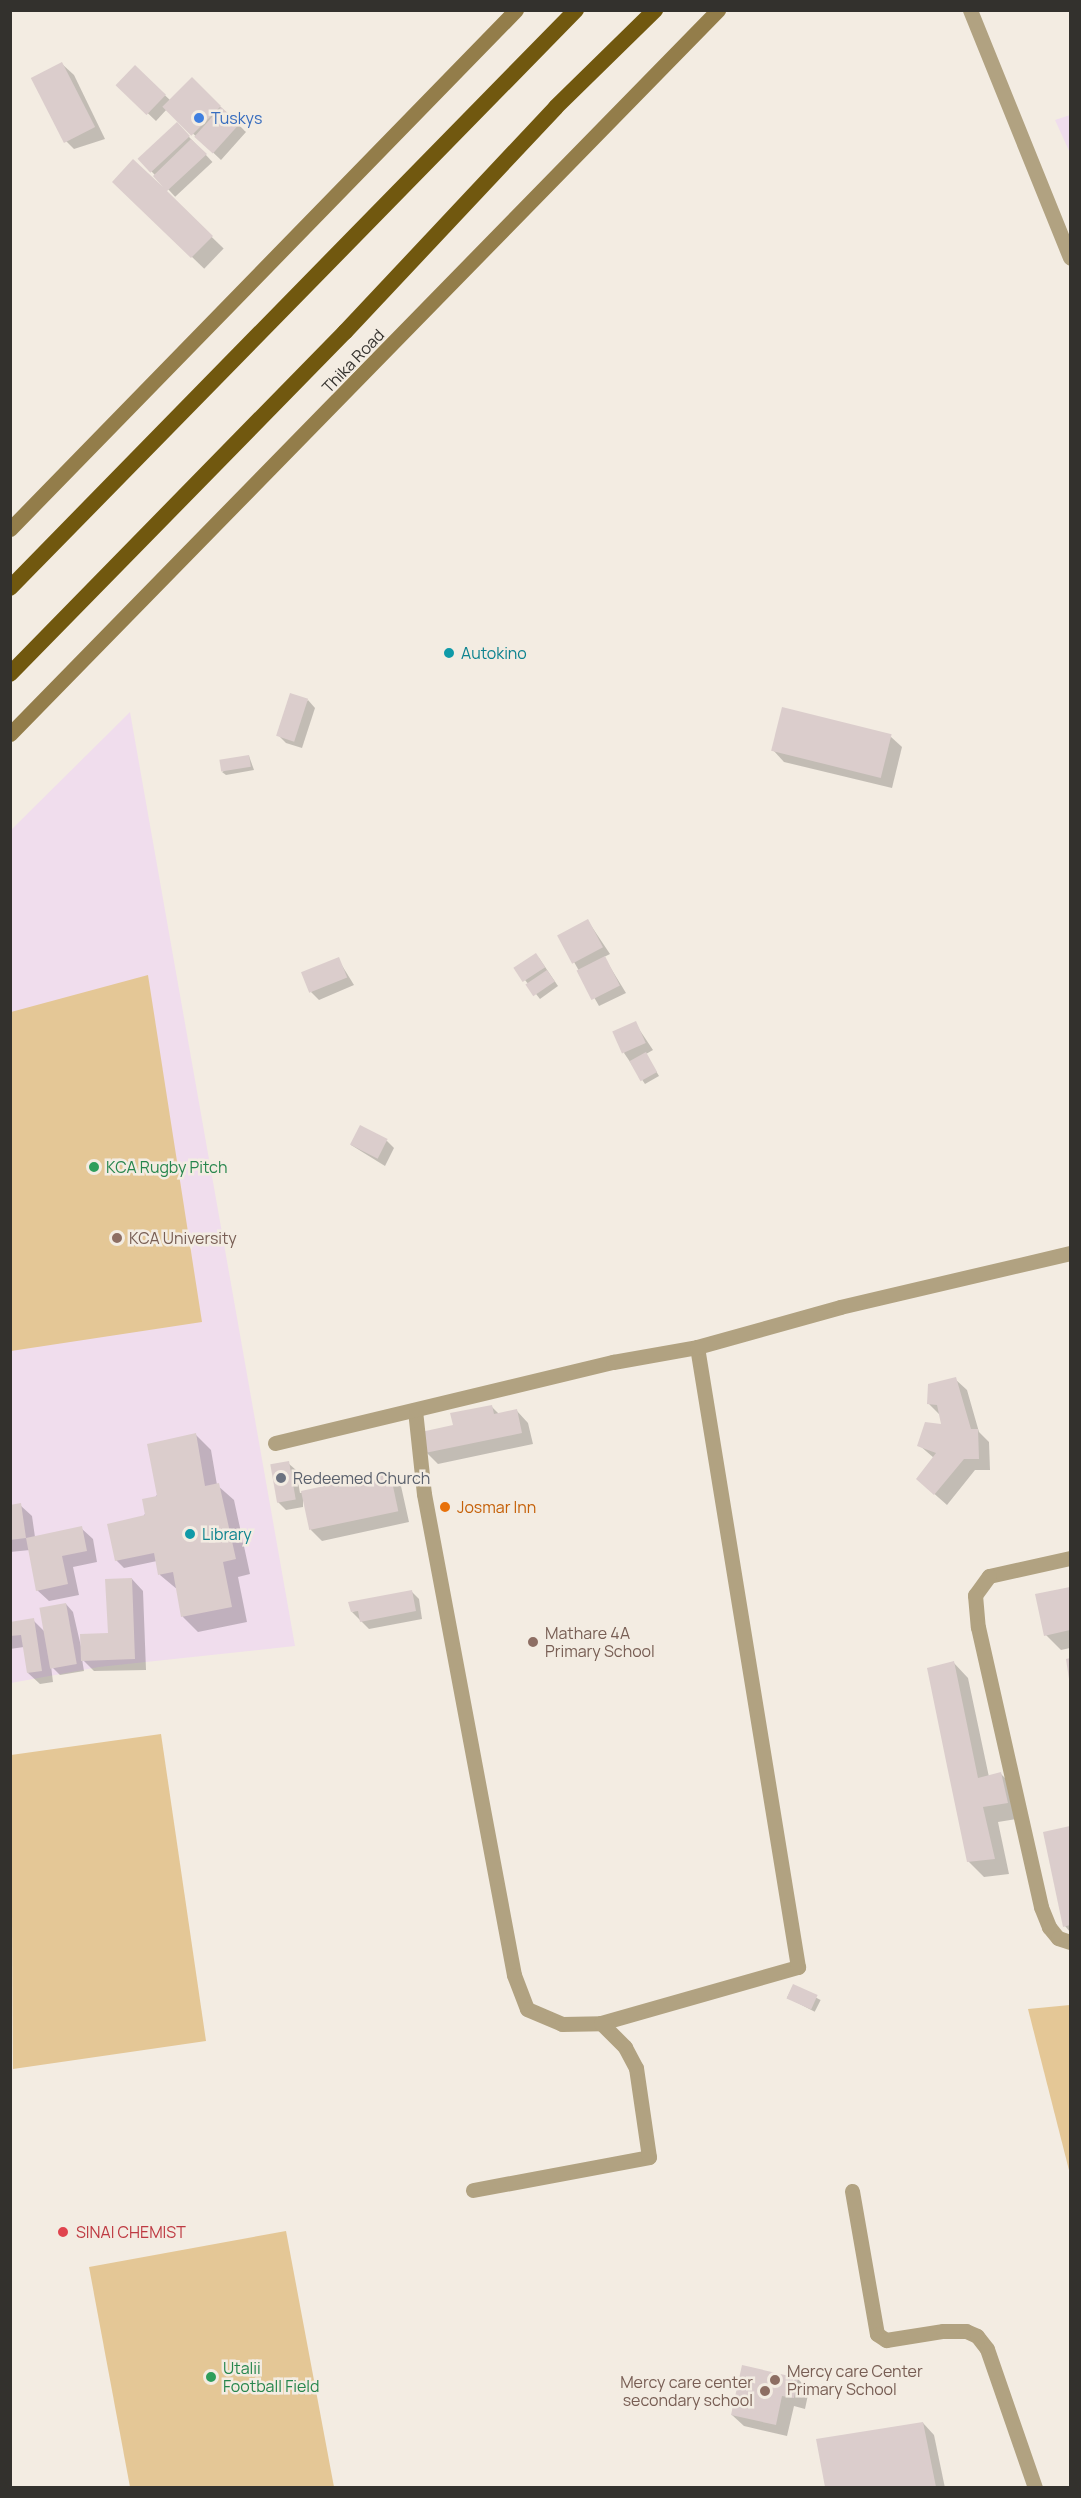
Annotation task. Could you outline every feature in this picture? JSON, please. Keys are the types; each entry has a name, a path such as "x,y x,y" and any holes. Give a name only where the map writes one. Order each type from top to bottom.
{"highway":[{"path":"10,588 576,10"},
{"name":"Thika Road","path":"10,674 345,332 556,107 655,10"}],"main road":[{"path":"10,529 516,10"},
{"name":"Thika Road","path":"10,734 718,10"}],"street":[{"path":"969,10 1071,258"},
{"path":"275,1443 613,1362 697,1347 759,1327 1071,1253"},
{"path":"415,1410 426,1505 514,1975 527,2009 561,2024 601,2023 798,1967 697,1347"},
{"path":"1071,1558 989,1576 975,1595 978,1627 1041,1907 1049,1927 1058,1938 1071,1942"},
{"path":"473,2190 649,2157 636,2068 625,2047 601,2023"},
{"path":"852,2191 877,2334 886,2340 943,2331 966,2331 977,2336 987,2349 1035,2487"}],"shaded area":[{"path":"1070,115 1070,153 1055,120"},
{"name":"KCA University","path":"130,712 295,1646 99,1667 11,1683 11,830"},
{"name":"KCA Rugby Pitch","path":"148,975 202,1322 11,1351 11,1012"},
{"path":"161,1734 206,2041 13,2069 11,1755"},
{"path":"1070,2005 1070,2174 1028,2009"},
{"name":"Utalii Football Field","path":"286,2231 334,2487 130,2487 89,2267"}],"building":[{"path":"62,62 95,127 64,143 31,78"},
{"path":"135,65 166,95 146,115 116,85"},
{"path":"192,77 221,106 191,136 162,107"},
{"path":"221,107 240,124 213,153 194,137"},
{"path":"177,122 190,136 150,173 138,159"},
{"path":"191,139 207,154 167,191 213,236 191,258 112,182 133,159 163,187 153,176"},
{"path":"290,693 308,699 294,742 276,736"},
{"path":"782,707 892,734 881,778 771,751"},
{"path":"249,755 251,767 221,772 219,760"},
{"path":"588,919 603,947 572,964 557,935"},
{"path":"536,953 545,967 523,982 513,968"},
{"path":"605,956 620,985 591,1000 576,971"},
{"path":"339,957 347,977 309,993 301,972"},
{"path":"547,970 555,982 533,996 525,985"},
{"path":"636,1021 646,1043 622,1054 612,1032"},
{"path":"646,1052 657,1072 641,1081 629,1061"},
{"path":"360,1125 388,1139 378,1159 350,1145"},
{"path":"956,1377 971,1429 978,1429 979,1459 964,1459 934,1495 916,1479 936,1453 917,1446 925,1422 941,1424 937,1405 927,1404 928,1384"},
{"path":"492,1405 494,1414 517,1409 522,1433 425,1453 421,1432 453,1425 450,1413"},
{"path":"196,1433 205,1486 219,1483 236,1559 223,1562 232,1607 181,1617 173,1572 158,1575 154,1553 115,1561 107,1524 145,1515 142,1499 157,1496 147,1444"},
{"path":"289,1461 296,1499 277,1503 270,1464"},
{"path":"390,1472 398,1511 309,1530 301,1491"},
{"path":"21,1503 26,1538 10,1540 10,1505"},
{"path":"82,1526 87,1551 62,1556 68,1584 36,1591 26,1538"},
{"path":"132,1578 135,1659 81,1661 80,1634 108,1633 105,1579"},
{"path":"1070,1587 1070,1630 1044,1636 1035,1594"},
{"path":"412,1590 416,1611 360,1622 358,1611 351,1612 348,1602"},
{"path":"66,1603 77,1664 50,1669 39,1608"},
{"path":"34,1618 42,1671 27,1673 21,1635 10,1636 10,1622"},
{"path":"1070,1658 1070,1679 1069,1679 1066,1659"},
{"path":"954,1661 978,1778 1001,1772 1008,1803 983,1807 995,1859 967,1862 947,1766 927,1668"},
{"path":"1070,1826 1070,1925 1063,1927 1043,1832"},
{"path":"793,1984 818,1995 811,2010 786,1999"},
{"path":"742,2365 798,2378 794,2398 782,2396 776,2425 731,2415"},
{"path":"923,2422 936,2487 825,2487 816,2439"}],"place":[{"name":"Tuskys","path":"199,118"},
{"name":"Autokino","path":"449,653"},
{"name":"KCA Rugby Pitch","path":"94,1167"},
{"name":"KCA University","path":"117,1238"},
{"name":"Redeemed Church","path":"281,1478"},
{"name":"Josmar Inn","path":"445,1507"},
{"name":"Library","path":"190,1534"},
{"name":"Mathare 4A Primary School","path":"533,1642"},
{"name":"SINAI CHEMIST","path":"63,2232"},
{"name":"Utalii Football Field","path":"211,2377"},
{"name":"Mercy care Center Primary School","path":"775,2380"},
{"name":"Mercy care center secondary school","path":"765,2391"}]}
